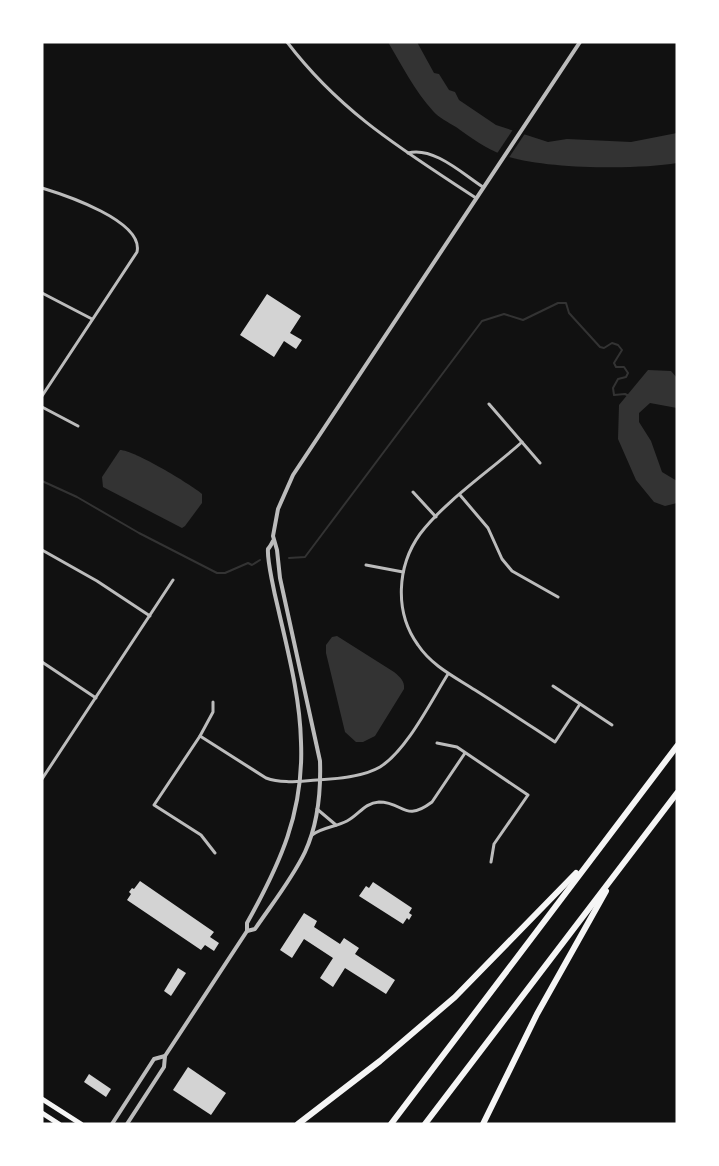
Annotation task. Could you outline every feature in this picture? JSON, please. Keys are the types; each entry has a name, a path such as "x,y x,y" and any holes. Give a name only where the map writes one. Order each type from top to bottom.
{"highway":[{"path":"391,1124 677,746"},
{"path":"425,1124 677,792"},
{"path":"298,1124 380,1061 455,997 593,855"},
{"path":"483,1124 537,1014 622,865"}],"main road":[{"path":"42,1099 81,1124"},
{"path":"42,1113 59,1124"}],"street":[{"path":"287,42 344,106 375,132 476,198"},
{"path":"127,1124 164,1067 165,1056 247,931 247,923 269,885 286,843 297,802 301,742 293,679 268,549 273,541 278,509 292,475 580,42"},
{"path":"408,153 416,151 439,159 483,188"},
{"path":"42,188 87,204 130,231 137,240 137,252 42,396"},
{"path":"42,293 92,319"},
{"path":"489,404 540,463"},
{"path":"42,407 78,426"},
{"path":"522,442 460,495 414,544 403,572 401,596 406,624 418,646 448,674 555,742 580,704"},
{"path":"413,492 436,518"},
{"path":"460,495 488,528 502,559 512,571 558,597"},
{"path":"247,931 255,929 300,861 310,837 317,809 320,780 320,761 280,578 277,550 273,541"},
{"path":"42,550 97,581 150,616"},
{"path":"366,565 403,572"},
{"path":"42,779 173,580"},
{"path":"288,654 297,653"},
{"path":"42,662 96,698"},
{"path":"200,736 266,778 275,781 320,780 369,772 393,757 406,741 448,674"},
{"path":"553,686 612,725"},
{"path":"213,702 213,712 200,736 154,805 201,835 215,853"},
{"path":"437,743 448,744 465,753 528,795 494,844 491,862"},
{"path":"310,837 319,830 347,821 362,808 371,804 381,802 409,812 416,812 432,802 465,753"},
{"path":"317,809 336,825"},
{"path":"112,1124 154,1059 165,1056"}],"shaded area":[{"path":"388,42 417,42 434,73 439,74 449,90 455,92 459,100 496,125 548,142 567,139 631,142 677,133 677,163 638,167 564,166 520,160 503,155 478,142 435,113 415,87"},
{"path":"648,370 671,371 677,378 677,408 650,403 639,413 639,422 651,441 662,472 677,481 677,503 665,506 654,502 636,480 618,439 619,405"},
{"path":"120,450 149,461 202,494 202,503 185,526 182,528 103,487 102,477"},
{"path":"337,636 394,672 404,684 404,689 375,736 363,742 356,742 345,732 326,653 326,645 332,637"}],"pier":[{"path":"514,128 526,132 508,159 496,155"}],"building":[{"path":"267,294 301,316 290,333 302,340 296,349 284,341 274,357 240,335"},
{"path":"140,881 214,932 210,937 219,943 214,951 205,945 201,950 127,900 131,894 129,892"},
{"path":"373,882 412,908 409,920 407,918 403,924 359,896 366,886 369,888"},
{"path":"304,913 317,921 314,927 340,944 344,938 359,948 355,954 395,980 386,994 345,968 333,987 320,978 333,958 304,939 292,958 280,950"},
{"path":"178,968 186,973 171,996 164,991"},
{"path":"188,1067 226,1093 211,1115 173,1090"},
{"path":"89,1074 111,1089 106,1097 84,1082"}],"waterway":[{"path":"289,558 305,557 482,321 504,314 523,320 558,303 566,303 569,313 600,347 604,348 612,343 618,345 622,350 614,363 616,367 624,367 628,373 626,377 618,379 613,388 614,395 629,396"},
{"path":"42,481 77,497 139,533 217,573 225,573 248,563 252,565 260,560"}]}
